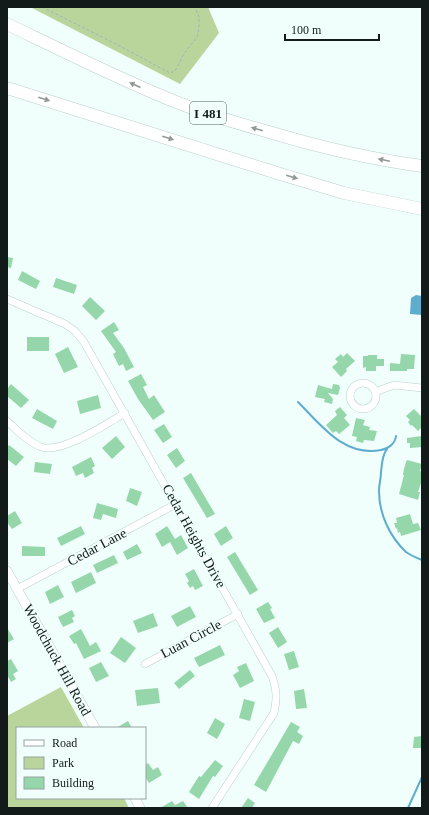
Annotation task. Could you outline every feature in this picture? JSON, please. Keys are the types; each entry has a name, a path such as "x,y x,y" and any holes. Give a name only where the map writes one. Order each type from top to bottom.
{"highway":[{"name":"I 481","path":"7,24 144,89 173,101 239,124 335,150 422,166"},
{"name":"I 481","path":"7,88 344,193 422,210"}],"street":[{"name":"Cedar Heights Drive","path":"7,299 65,324 75,331 84,342 272,676 276,689 277,700 274,713 212,808"},
{"path":"375,392 394,385 422,388"},
{"path":"7,421 29,440 41,447 51,448 70,444 125,414"},
{"name":"Cedar Lane","path":"17,589 176,504"},
{"name":"Woodchuck Hill Road","path":"7,571 94,727"},
{"name":"Luan Circle","path":"145,664 238,614"},
{"path":"135,799 140,808"}],"path":[{"path":"42,7 170,73 175,71 185,52 197,37 199,17 195,7"}],"green space":[{"path":"30,7 208,7 219,33 180,84"},
{"path":"61,687 83,727 16,727 16,799 124,799 129,808 7,808 7,716"}],"water":[{"path":"416,295 422,296 422,315 410,314 411,298"}],"building":[{"path":"7,257 13,258 11,268 7,267"},
{"path":"22,271 40,281 36,289 18,280"},
{"path":"56,278 77,285 74,294 53,287"},
{"path":"90,297 105,311 96,320 82,306"},
{"path":"114,322 119,330 113,333 124,348 134,367 126,371 123,364 119,366 113,354 116,352 101,331"},
{"path":"27,337 49,337 49,351 27,351"},
{"path":"68,347 78,367 64,373 55,354"},
{"path":"347,353 355,361 346,369 347,371 341,377 332,367 338,362 335,359 341,354 343,357"},
{"path":"401,354 415,355 414,369 407,369 407,371 390,371 390,363 400,364"},
{"path":"377,355 377,359 384,359 384,366 376,366 376,371 366,371 366,367 363,368 363,356"},
{"path":"141,374 147,385 143,387 149,399 154,395 165,412 153,420 138,399 128,381"},
{"path":"11,384 29,400 21,408 7,396 7,389"},
{"path":"333,384 339,385 340,388 338,395 328,393 333,399 332,404 324,402 325,399 315,397 318,385 332,389"},
{"path":"98,395 101,408 80,414 77,401"},
{"path":"340,407 347,415 344,418 350,425 339,434 336,431 333,433 326,425 337,415 335,411"},
{"path":"37,409 57,421 53,429 32,418"},
{"path":"414,409 422,417 422,427 418,431 412,425 411,426 408,422 410,420 406,416"},
{"path":"356,418 365,420 363,425 370,427 369,430 377,431 374,441 364,440 363,443 356,441 357,437 352,436"},
{"path":"164,424 172,437 163,443 154,430"},
{"path":"116,436 125,447 112,459 102,448"},
{"path":"422,436 422,447 410,448 410,443 407,443 407,438"},
{"path":"9,445 24,457 16,466 7,459 7,448"},
{"path":"177,448 185,461 176,468 167,455"},
{"path":"91,457 95,466 92,468 94,473 85,478 83,473 76,476 72,467"},
{"path":"407,460 422,464 420,471 422,472 422,480 418,492 420,492 418,500 399,494"},
{"path":"35,462 52,464 50,474 34,472"},
{"path":"191,473 215,514 207,518 183,478"},
{"path":"130,488 142,492 137,506 126,501"},
{"path":"97,503 118,509 116,518 103,514 101,520 93,518"},
{"path":"15,511 22,523 12,529 7,522 7,516"},
{"path":"410,514 413,524 418,523 421,530 401,536 400,532 398,533 394,523 397,523 396,518"},
{"path":"81,526 85,534 61,546 57,538"},
{"path":"167,526 175,539 181,535 188,548 177,555 170,542 162,547 155,534"},
{"path":"226,526 233,538 221,546 214,534"},
{"path":"137,544 142,553 127,560 123,552"},
{"path":"22,546 45,547 45,556 22,556"},
{"path":"235,552 258,590 250,595 227,557"},
{"path":"114,555 118,563 97,573 93,565"},
{"path":"194,569 203,586 195,590 193,586 190,588 187,583 189,581 185,574"},
{"path":"91,572 96,583 76,593 71,582"},
{"path":"58,585 64,597 50,604 45,592"},
{"path":"268,602 272,608 270,609 275,618 264,623 256,609"},
{"path":"190,606 196,617 177,627 171,616"},
{"path":"72,610 75,616 72,618 74,622 63,627 58,617"},
{"path":"153,613 158,626 138,633 133,621"},
{"path":"278,627 287,642 278,648 269,633"},
{"path":"7,628 14,639 7,643"},
{"path":"81,629 90,646 96,642 101,651 84,659 76,643 74,644 69,636"},
{"path":"121,637 136,648 125,663 110,653"},
{"path":"220,645 225,655 199,667 194,658"},
{"path":"294,651 299,667 289,670 284,654"},
{"path":"11,659 18,671 13,674 16,679 11,682 7,675 7,661"},
{"path":"101,662 109,676 96,682 89,668"},
{"path":"246,663 254,681 240,688 233,675 239,671 237,667"},
{"path":"190,670 195,676 179,689 174,683"},
{"path":"158,688 160,703 137,706 135,690"},
{"path":"304,689 307,708 296,709 294,691"},
{"path":"244,699 255,702 250,721 239,718"},
{"path":"215,718 225,724 217,739 207,733"},
{"path":"128,721 131,727 118,727"},
{"path":"291,722 300,727 297,732 303,736 299,744 293,741 266,792 254,785"},
{"path":"422,736 422,748 413,748 414,737"},
{"path":"215,760 223,766 215,777 213,776 199,799 189,792 199,776 201,777"},
{"path":"148,763 153,770 158,767 162,775 149,783 146,778 146,764"},
{"path":"248,798 255,803 252,808 241,808"},
{"path":"172,801 175,805 183,801 188,808 160,808"}],"waterway":[{"path":"298,402 325,430 335,438 356,449 368,451 381,450 393,444 396,436"},
{"path":"387,449 382,460 379,489 379,499 383,516 386,524 400,546 406,552 422,560"},
{"path":"408,808 422,777"}]}
